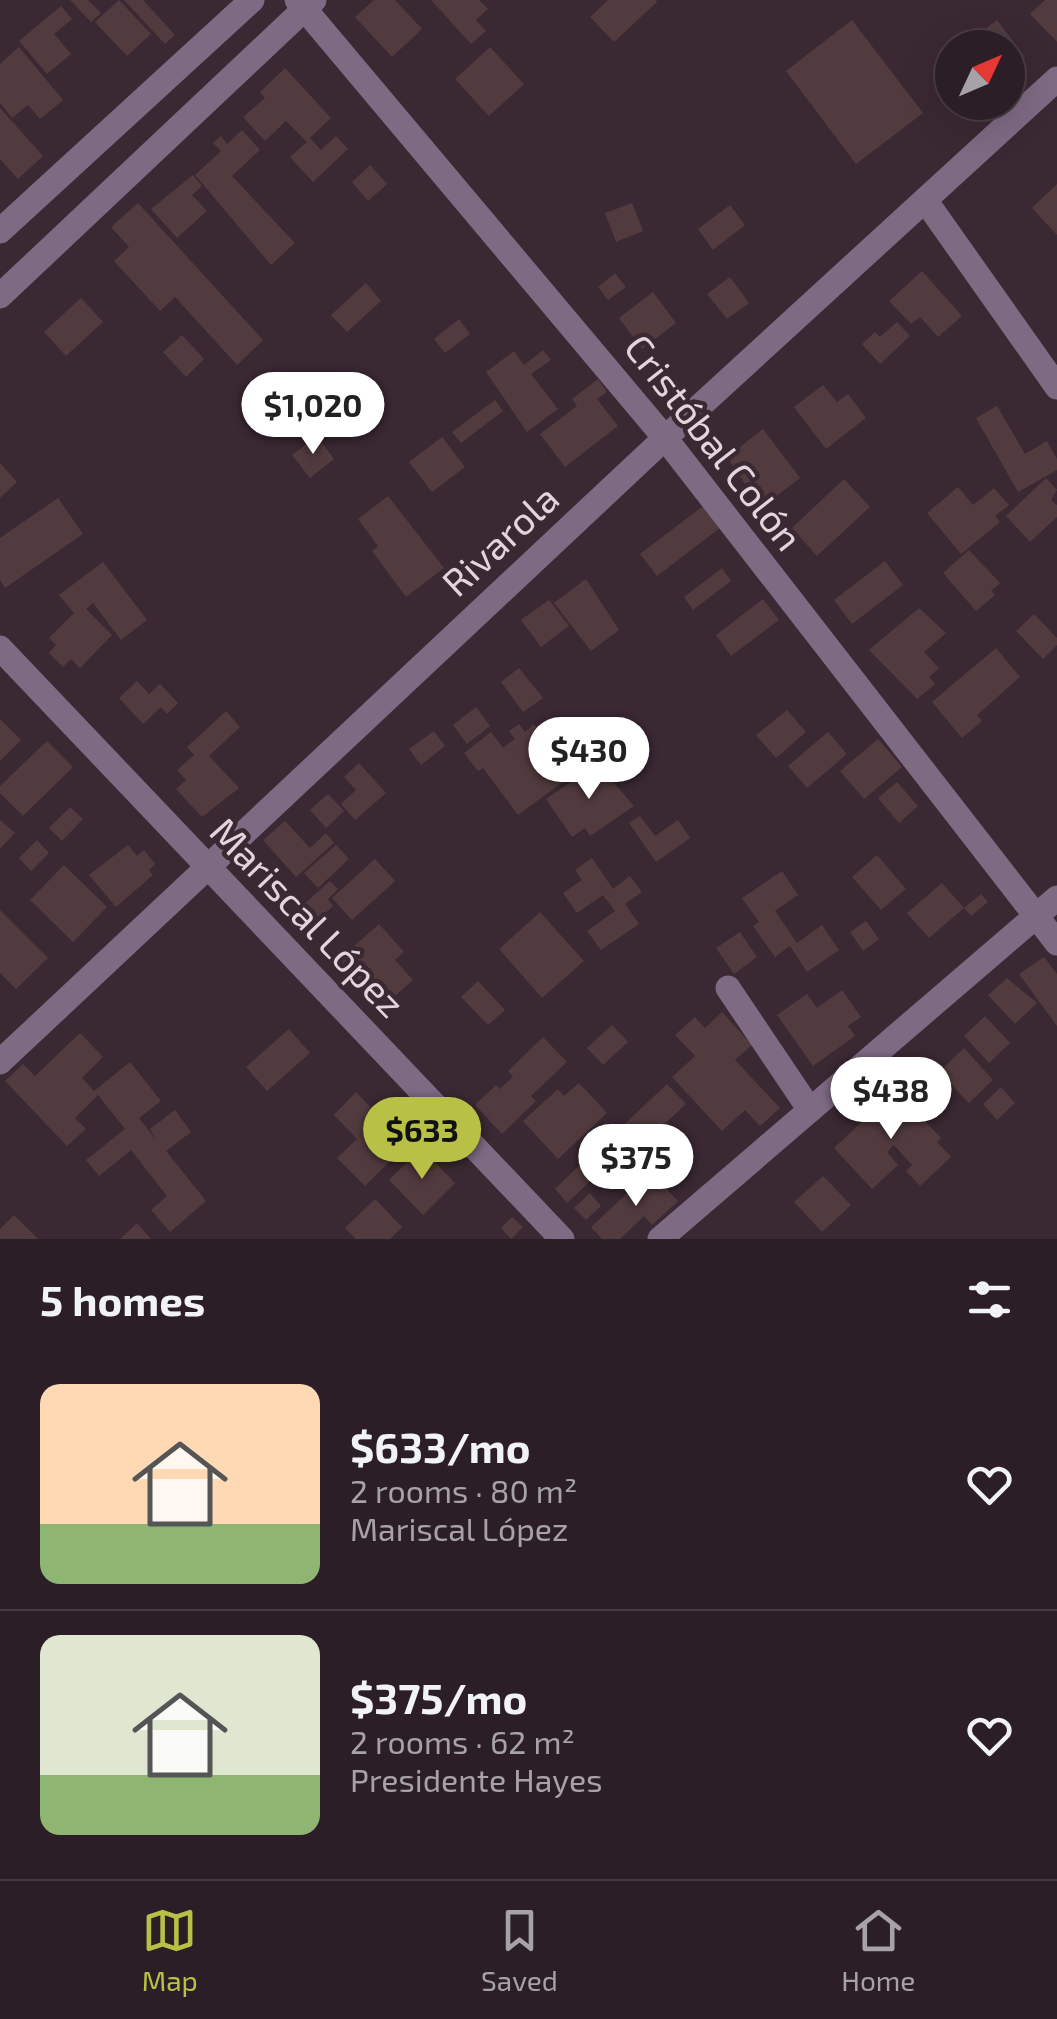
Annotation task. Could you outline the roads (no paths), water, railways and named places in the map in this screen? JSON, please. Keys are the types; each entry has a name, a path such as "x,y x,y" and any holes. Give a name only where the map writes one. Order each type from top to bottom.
{"street":[{"path":"0,232 252,0"},
{"path":"0,296 306,3"},
{"name":"Cristóbal Colón","path":"306,3 665,438 1034,918 1057,942"},
{"name":"Rivarola","path":"0,1062 209,870 665,438 1057,79"},
{"path":"925,200 1057,387"},
{"name":"Mariscal López","path":"0,648 562,1239"},
{"path":"660,1239 1057,898"},
{"path":"728,988 810,1110"}]}
